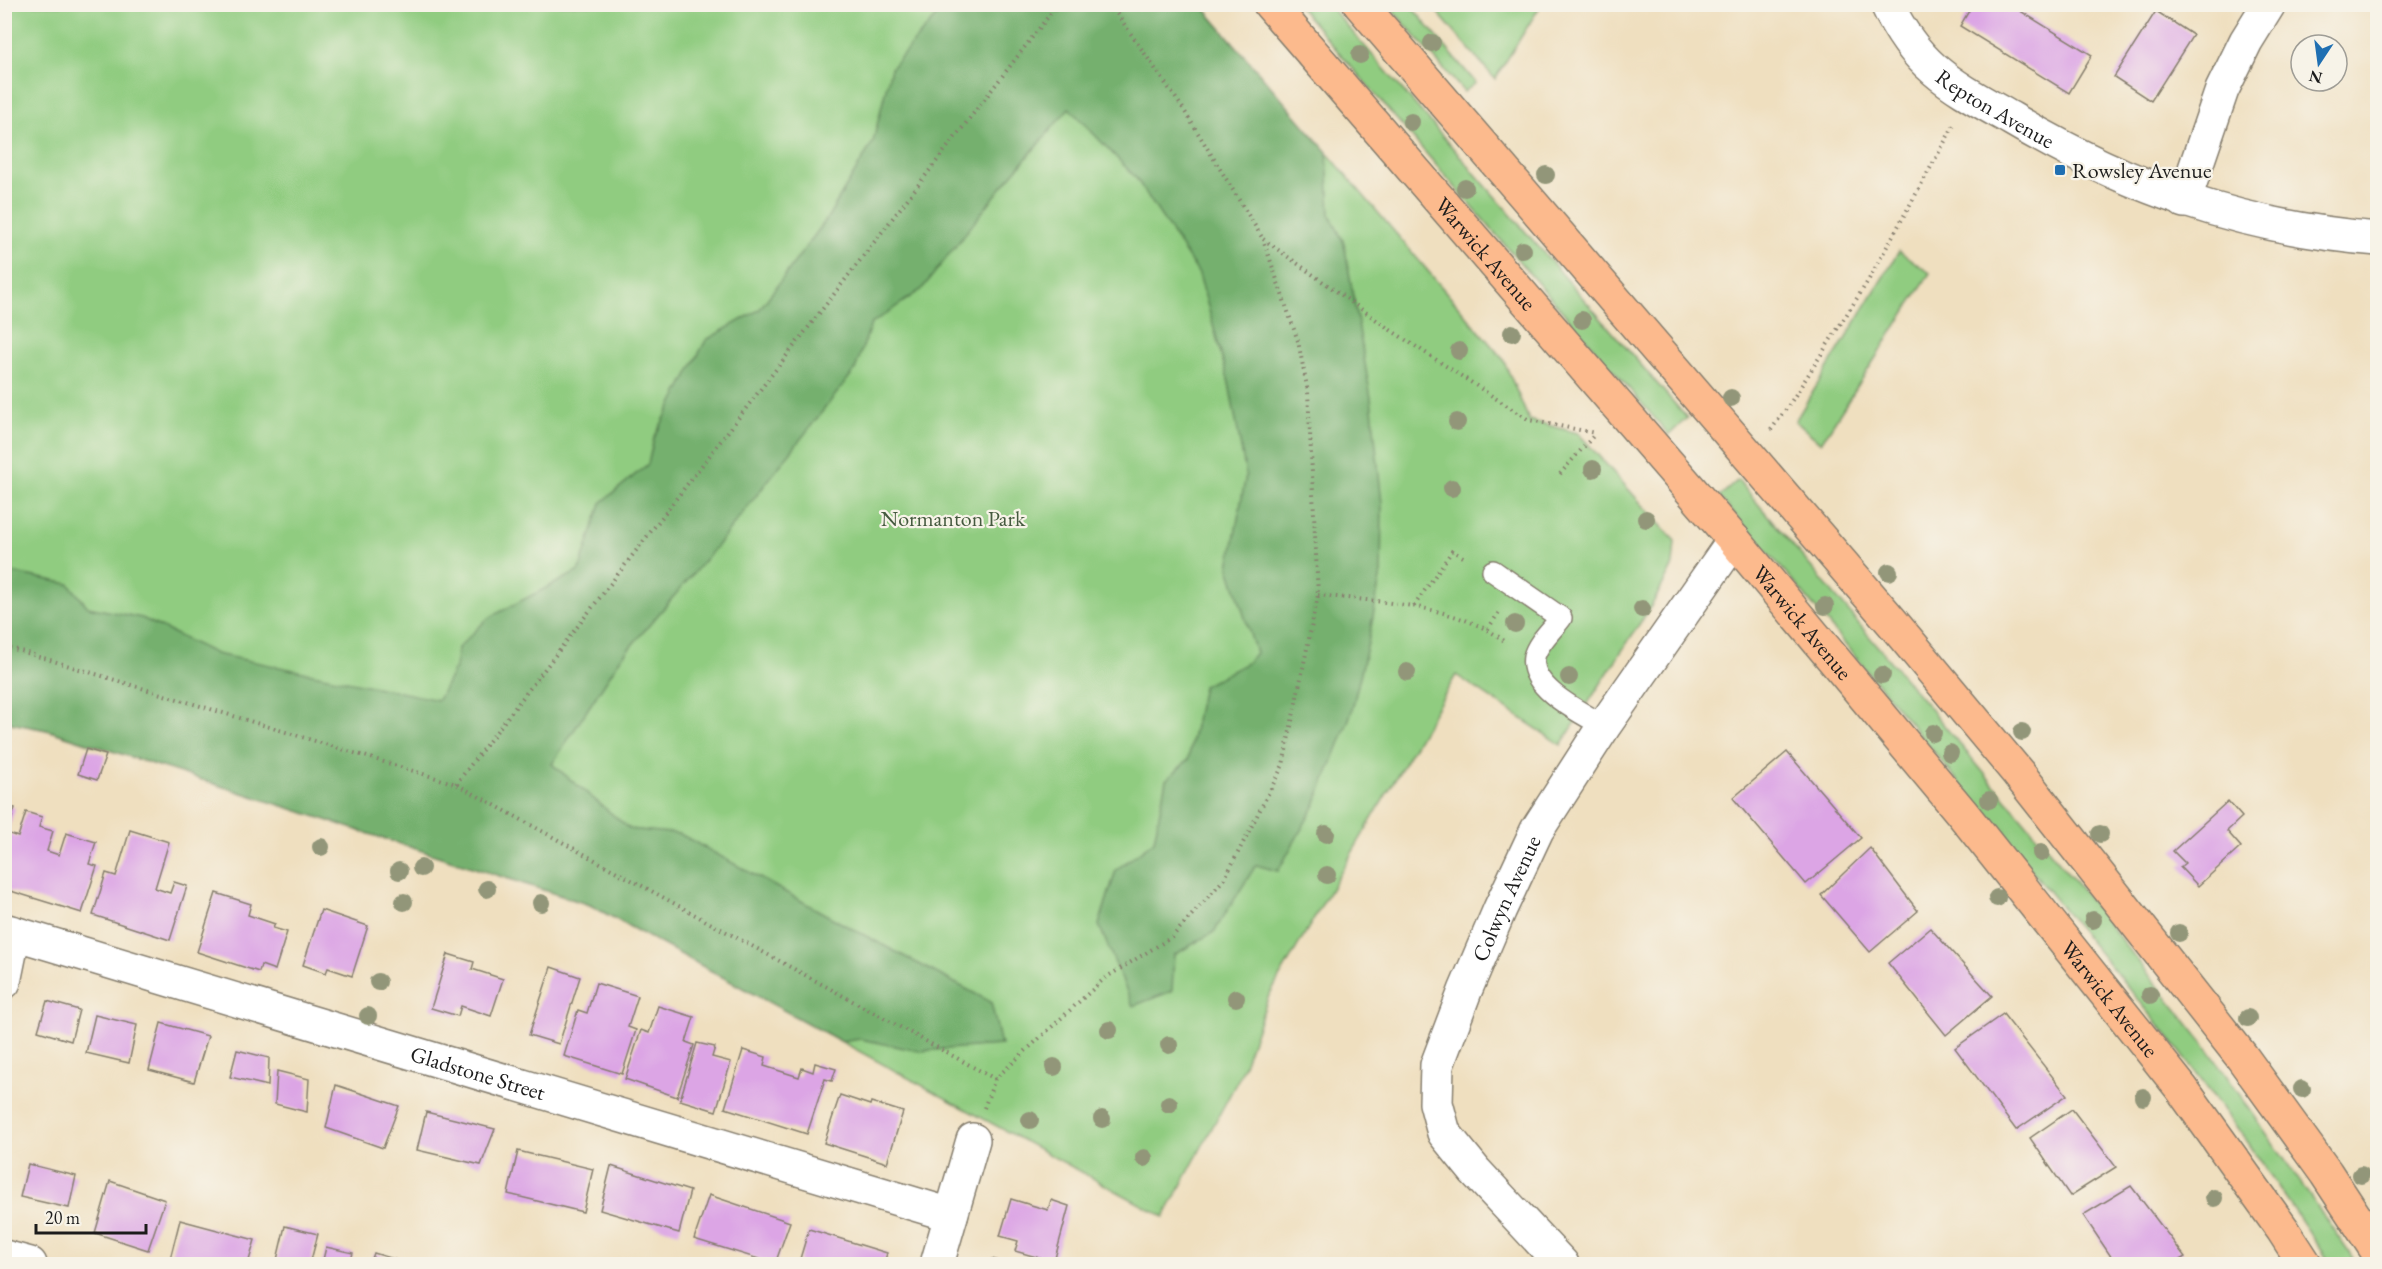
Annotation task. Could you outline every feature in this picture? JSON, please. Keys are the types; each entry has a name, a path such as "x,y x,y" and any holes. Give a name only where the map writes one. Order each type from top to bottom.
{"highway":[{"name":"Warwick Avenue","path":"1270,4 1734,540 1962,813 2174,1080 2305,1264"},
{"path":"1360,4 1892,622 2018,773 2242,1057 2326,1173 2378,1252"}],"street":[{"name":"Repton Avenue","path":"1887,4 1902,33 1927,63 1946,81 2072,153 2184,201 2296,230 2378,239"},
{"path":"2184,201 2222,90 2246,41 2269,4"},
{"name":"Colwyn Avenue","path":"1562,1264 1475,1171 1444,1133 1436,1103 1437,1065 1491,929 1538,830 1604,726 1628,695 1734,540"},
{"path":"4,982 9,931"},
{"name":"Gladstone Street","path":"9,931 951,1215"},
{"path":"937,1264 973,1140"},
{"path":"4,1257 30,1264"}],"lane":[{"path":"1493,571 1561,618 1534,655 1537,674 1547,688 1562,701 1604,726"}],"path":[{"path":"456,784 1058,4"},
{"path":"4,646 456,784 995,1079 1106,978 1172,937 1225,878 1283,765 1318,596 1308,392 1298,341 1263,239 1182,107 1110,4"},
{"path":"1745,451 1772,428 1789,405 1869,281 1937,154 1972,96"},
{"path":"1263,239 1392,331 1529,420 1596,434 1560,474"},
{"path":"1414,606 1452,551 1493,571"},
{"path":"1318,596 1414,606 1488,629 1534,665"}],"green space":[{"name":"Normanton Park","path":"4,5 1201,5 1503,359 1529,420 1578,433 1675,541 1673,565 1653,603 1561,745 1456,675 1269,995 1240,1076 1164,1217 590,905 47,730 5,722"},
{"path":"946,5 1201,5 1327,152 1330,214 1344,243 1371,398 1382,504 1381,573 1368,643 1351,714 1315,805 1278,871 1256,865 1214,932 1174,955 1172,991 1133,1006 1099,925 1116,870 1154,841 1166,780 1188,760 1203,686 1247,663 1256,653 1229,567 1246,475 1229,383 1199,274 1136,178 1069,108 1001,188 922,289 871,324 855,370 716,547 621,658 552,764 630,829 680,834 991,1002 1001,1045 919,1051 860,1039 842,1042 590,905 47,730 5,722 5,571 69,584 88,607 142,618 216,654 438,700 455,667 458,648 488,618 579,571 601,503 648,464 654,438 706,340 759,310 826,220 873,142 891,68"},
{"path":"1298,5 1329,5 1687,418 1669,435"},
{"path":"1388,5 1410,5 1476,83 1464,92"},
{"path":"1431,5 1541,5 1495,79"},
{"path":"1899,251 1930,273 1821,443 1795,421"},
{"path":"1738,480 2073,879 2208,1049 2357,1264 2331,1264 2247,1141 2169,1037 1792,580 1719,497"}],"building":[{"path":"1973,4 2009,4 2092,55 2069,93 1960,26"},
{"path":"2156,11 2193,35 2151,101 2114,77"},
{"path":"86,749 106,755 97,780 78,774"},
{"path":"1787,752 1861,838 1806,884 1733,798"},
{"path":"2228,801 2242,817 2227,831 2241,847 2198,886 2180,867 2185,863 2173,851"},
{"path":"4,805 15,808 7,833 18,837 26,812 42,817 39,827 53,831 47,851 59,855 66,833 96,842 89,864 97,866 82,913 4,889"},
{"path":"130,830 169,842 155,888 170,893 174,882 187,886 170,940 93,915 106,873 116,876"},
{"path":"1870,848 1918,911 1870,952 1821,895"},
{"path":"216,893 251,904 248,915 275,924 273,928 287,932 275,970 261,965 259,972 197,952"},
{"path":"321,910 368,926 352,976 328,968 326,973 303,965"},
{"path":"1930,928 1992,996 1946,1035 1888,963"},
{"path":"448,954 474,962 472,969 503,979 491,1016 461,1006 458,1016 431,1008"},
{"path":"551,967 580,977 559,1044 529,1035"},
{"path":"596,983 638,996 628,1027 636,1030 622,1074 564,1056 578,1010 587,1013"},
{"path":"47,1001 79,1010 71,1041 38,1031"},
{"path":"658,1006 694,1017 686,1042 694,1045 677,1097 625,1079 641,1030 649,1033"},
{"path":"2003,1014 2067,1095 2016,1130 1955,1048"},
{"path":"95,1015 137,1025 129,1063 86,1053"},
{"path":"161,1023 208,1036 194,1082 149,1070"},
{"path":"697,1043 715,1047 712,1057 731,1062 716,1111 680,1100"},
{"path":"237,1050 269,1058 268,1086 230,1077"},
{"path":"743,1050 766,1057 764,1066 799,1077 802,1068 813,1072 815,1063 836,1069 832,1081 825,1079 807,1134 725,1108"},
{"path":"277,1071 309,1079 307,1112 275,1104"},
{"path":"336,1085 399,1106 383,1148 326,1128"},
{"path":"840,1095 870,1105 871,1102 903,1112 887,1163 824,1143"},
{"path":"2072,1109 2116,1167 2070,1196 2030,1138"},
{"path":"426,1112 495,1129 481,1165 417,1150"},
{"path":"518,1151 593,1169 583,1212 508,1194"},
{"path":"28,1164 76,1176 69,1208 20,1197"},
{"path":"611,1166 690,1191 679,1233 600,1210"},
{"path":"110,1181 165,1200 148,1250 95,1233"},
{"path":"2131,1186 2185,1257 2173,1264 2116,1264 2083,1215"},
{"path":"709,1195 790,1222 775,1264 694,1239"},
{"path":"1011,1199 1048,1210 1051,1200 1069,1206 1054,1262 1015,1251 1018,1241 1000,1236"},
{"path":"180,1220 255,1240 248,1264 191,1264 170,1259"},
{"path":"285,1226 318,1234 310,1264 276,1264"},
{"path":"809,1229 887,1253 884,1264 799,1262"},
{"path":"326,1247 353,1253 350,1264 322,1264"},
{"path":"374,1253 410,1264 370,1264"},
{"path":"992,1259 1010,1264 990,1264"}],"place":[{"name":"Rowsley Avenue","path":"2060,170"}]}
